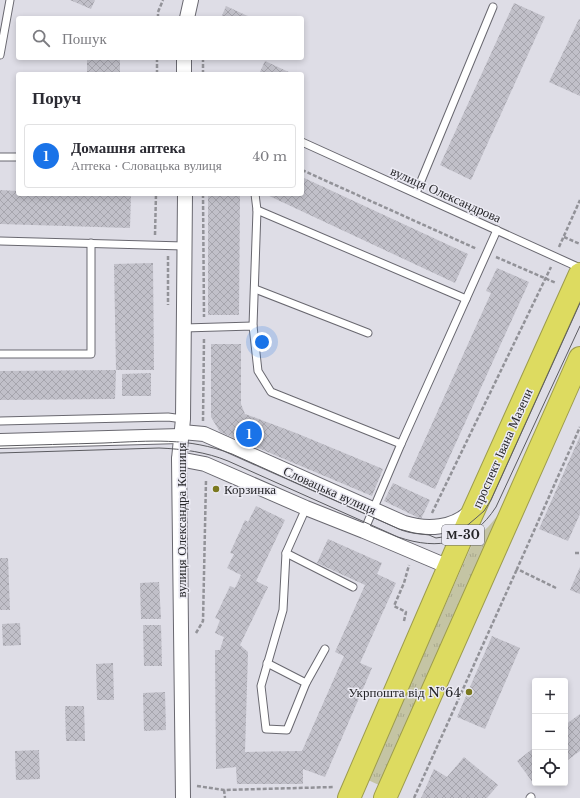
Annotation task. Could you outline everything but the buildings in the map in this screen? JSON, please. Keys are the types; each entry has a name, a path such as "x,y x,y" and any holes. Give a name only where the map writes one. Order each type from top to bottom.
{"highway":[{"name":"проспект Івана Мазепи","path":"344,792 449,567 576,282"},
{"name":"М-30","path":"385,798 580,358"}],"street":[{"path":"187,16 191,0"},
{"path":"184,60 184,72"},
{"name":"вулиця Олександра Кошиця","path":"183,798 179,459 182,429 185,196"},
{"name":"Словацька вулиця","path":"0,441 182,429 204,434 373,510 415,526 438,527 453,523 466,517 476,506"},
{"name":"Словацька вулиця","path":"179,459 205,464 306,508 449,567"}],"lane":[{"path":"0,55 10,0"},
{"path":"416,193 493,7"},
{"name":"вулиця Олександрова","path":"304,143 580,268"},
{"path":"0,157 16,157"},
{"path":"255,196 258,210 253,326 258,372 271,392 401,444"},
{"path":"258,210 466,299"},
{"path":"364,531 401,444 497,230"},
{"path":"0,241 184,246"},
{"path":"0,354 91,354 91,243"},
{"path":"255,289 368,333"},
{"path":"184,328 253,326"},
{"path":"0,421 168,417 182,429"},
{"path":"306,508 286,552 283,610 260,686 266,728 287,730 306,683 325,649"},
{"path":"286,552 354,587"},
{"path":"267,663 306,683"}],"path":[{"path":"158,16 163,0"},
{"path":"157,60 157,72"},
{"path":"203,60 204,72"},
{"path":"304,171 486,253 546,278 576,282"},
{"path":"155,245 156,196"},
{"path":"203,196 204,434"},
{"path":"425,527 546,278 580,200"},
{"path":"564,237 580,244"},
{"path":"414,798 580,427"},
{"path":"195,637 202,621 206,485 205,464"},
{"path":"400,591 414,552"},
{"path":"575,553 580,553"},
{"path":"517,569 556,588"},
{"path":"197,780 197,786 224,790 344,792"},
{"path":"224,790 225,798"}],"green space":[{"path":"499,514 379,785 368,780 474,540"}],"tram line":[{"path":"0,446 153,441 169,441 200,445 232,454 399,529 429,535 436,538 449,536 457,534 476,518 484,511 491,500 580,303"},
{"path":"0,453 159,448 177,449 211,455 228,461 398,537 427,543 453,541 476,529 487,519 496,507 580,326"}],"place":[{"name":"Домашня аптека","path":"249,434"},
{"name":"Корзинка","path":"216,489"},
{"name":"Укрпошта від №64","path":"469,692"}]}
